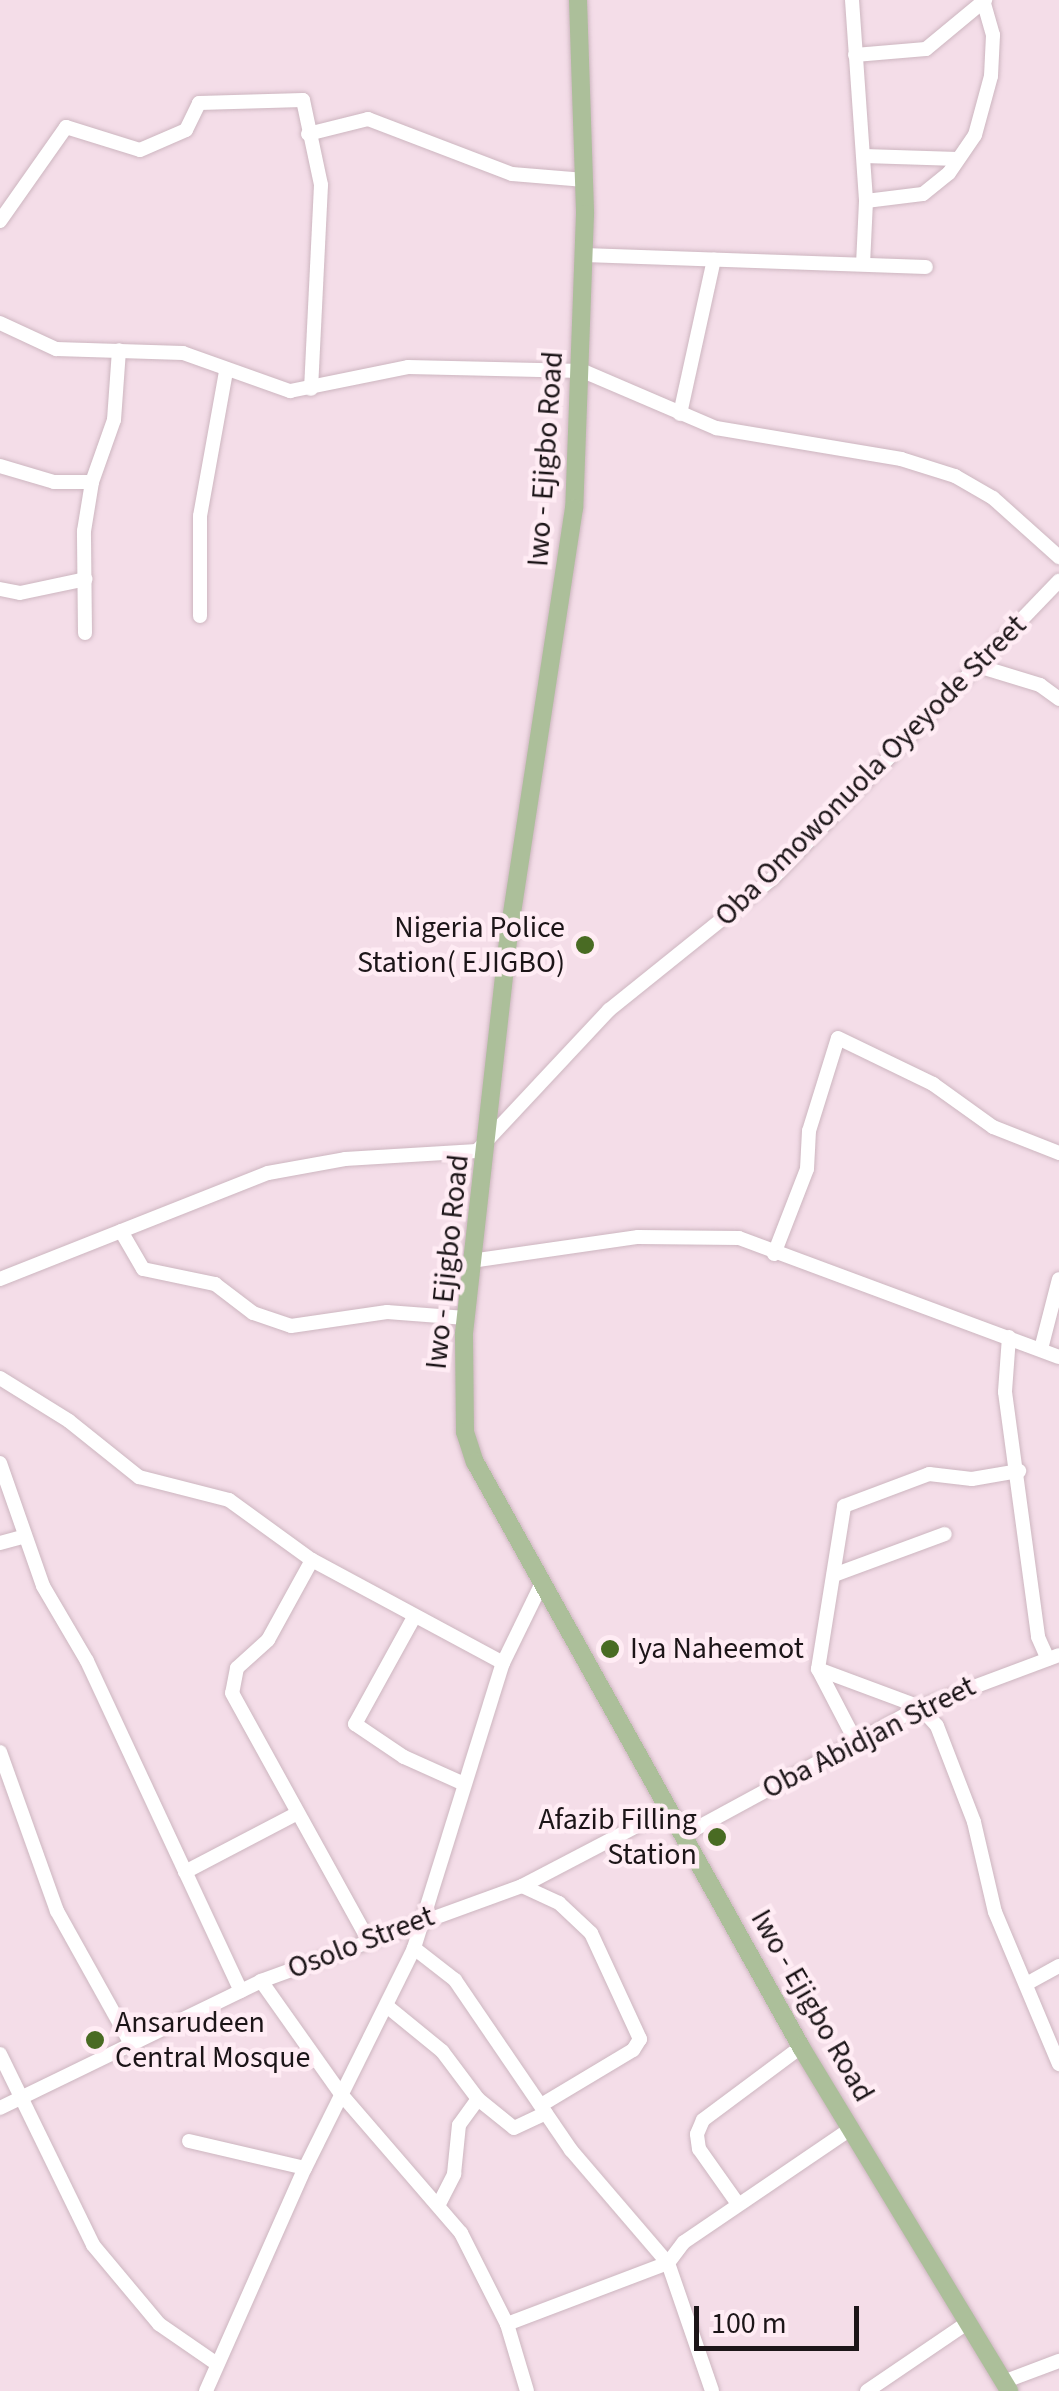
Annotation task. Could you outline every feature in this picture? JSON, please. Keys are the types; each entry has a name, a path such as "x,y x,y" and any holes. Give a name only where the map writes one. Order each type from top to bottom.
{"main road":[{"name":"Iwo - Ejigbo Road","path":"578,0 584,255 573,522 514,883 488,1142 471,1261 462,1413 469,1450 801,2046 1006,2386"}],"street":[{"path":"852,0 866,202 862,264"},
{"path":"856,54 926,48 984,2 993,35 991,76 975,135 958,159 924,194 866,202"},
{"path":"0,221 72,125 140,150 186,130 199,104 304,100 321,185 311,389"},
{"path":"308,134 368,119 512,174 584,180"},
{"path":"864,156 958,159"},
{"path":"584,255 926,267"},
{"path":"680,414 714,260"},
{"path":"0,323 56,349 184,353 272,389 311,389 408,367 582,371 680,414 730,431 901,458 956,476 993,498 1059,557"},
{"path":"85,632 92,482 114,420 119,350"},
{"path":"200,616 200,516 226,372"},
{"path":"0,466 54,482 92,482"},
{"path":"0,588 20,593 86,579"},
{"name":"Oba Omowonuola Oyeyode Street","path":"488,1142 609,1010 722,925 1059,581"},
{"path":"978,666 1040,685 1059,699"},
{"path":"774,1254 807,1169 809,1131 838,1038 933,1084 993,1126 1059,1153"},
{"path":"0,1279 268,1174 345,1159 477,1151 488,1142"},
{"path":"121,1232 143,1269 216,1284 253,1313 291,1326 387,1312 466,1318"},
{"path":"471,1261 657,1237 739,1238 1059,1356"},
{"path":"1041,1349 1059,1280"},
{"path":"1008,1336 1005,1392 1019,1471 1038,1636 1053,1657"},
{"path":"0,1378 70,1421 118,1465 159,1486 229,1500 312,1560 504,1664"},
{"path":"0,1463 23,1537 241,1991"},
{"path":"854,1740 818,1669 848,1503 930,1474 972,1478 1019,1471"},
{"path":"834,1575 945,1534"},
{"path":"0,1543 23,1537"},
{"path":"312,1560 268,1640 232,1678 232,1693 367,1938"},
{"path":"206,2391 305,2168 414,1948 504,1664 543,1581"},
{"path":"413,1618 355,1724 404,1758 464,1784"},
{"name":"Oba Abidjan Street","path":"684,1835 920,1707 1053,1657"},
{"path":"818,1669 920,1707 937,1726 974,1822 995,1912 1059,2064"},
{"path":"0,1752 56,1911 131,2044"},
{"name":"Osolo Street","path":"0,2108 261,1980 367,1938 522,1886 670,1809"},
{"path":"185,1872 298,1814"},
{"path":"388,2006 442,2051 478,2099 514,2128 633,2050 640,2039 591,1933 559,1903 522,1886"},
{"path":"414,1948 455,1980 543,2109 668,2263 712,2391"},
{"path":"1028,1983 1059,1966"},
{"path":"261,1980 341,2094 439,2204 478,2260 507,2324 527,2391"},
{"path":"738,2204 699,2150 697,2134 714,2110 801,2046"},
{"path":"0,2054 93,2246 159,2324 217,2364"},
{"path":"439,2204 454,2174 459,2125 478,2099"},
{"path":"507,2324 668,2263 673,2251 850,2130"},
{"path":"189,2140 305,2168"},
{"path":"867,2391 967,2323"},
{"path":"1006,2386 1059,2361"}],"place":[{"name":"Nigeria Police Station( EJIGBO)","path":"585,945"},
{"name":"Iya Naheemot","path":"610,1649"},
{"name":"Afazib Filling Station","path":"717,1837"},
{"name":"Ansarudeen Central Mosque","path":"95,2040"}]}
